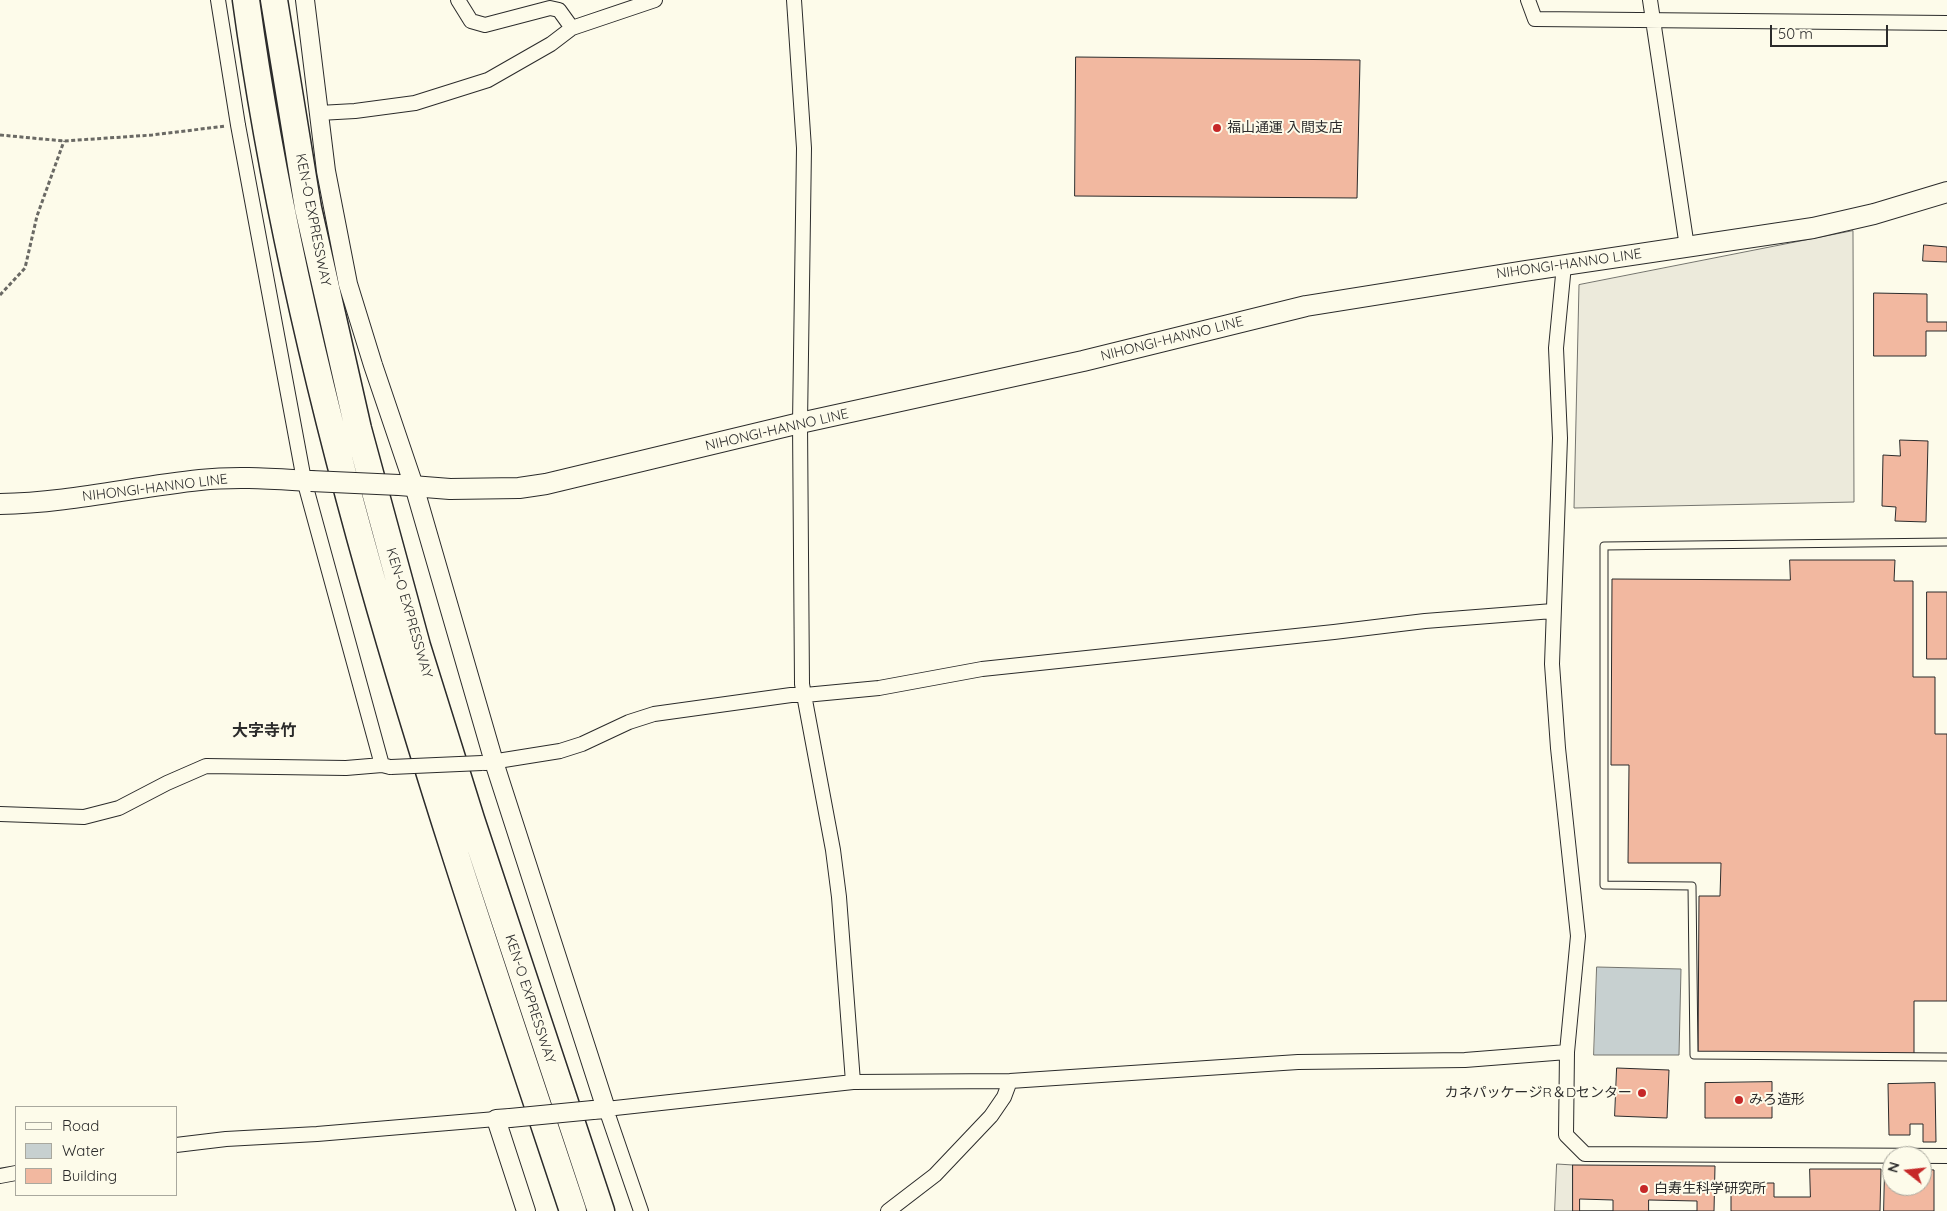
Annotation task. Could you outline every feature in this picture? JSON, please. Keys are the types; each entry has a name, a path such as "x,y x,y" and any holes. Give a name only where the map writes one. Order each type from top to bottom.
{"highway":[{"name":"KEN-O EXPRESSWAY","path":"246,0 282,213 335,445 391,650 446,828 573,1211"},
{"name":"KEN-O EXPRESSWAY","path":"274,0 308,208 358,429 417,646 468,810 601,1211"}],"main road":[{"name":"NIHONGI-HANNO LINE","path":"0,504 45,503 162,484 218,478 270,478 450,489 519,488 546,484 800,423 1042,370 1306,306 1813,228 1882,212 1947,192"}],"street":[{"path":"218,0 238,125 307,480 386,766"},
{"path":"305,0 326,171 348,284 488,762 600,1109 641,1211"},
{"path":"458,0 471,22 485,25 550,8 559,10 572,28"},
{"path":"319,114 355,112 415,102 488,80 551,44 572,28 655,0"},
{"path":"794,0 804,148 800,423 802,684 833,850 839,897 853,1082"},
{"path":"1528,0 1535,19 1947,23"},
{"path":"1650,0 1687,247"},
{"path":"1564,265 1556,348 1560,438 1552,664 1578,936 1567,1052 1566,1135 1585,1154 1947,1156"},
{"path":"0,814 84,817 119,808 167,783 206,766 346,768 488,762 560,751 582,744 630,722 654,714 791,695 879,688 982,669 1425,621 1553,612"},
{"path":"178,1145 226,1139 317,1134 503,1119 853,1082 1010,1081 1298,1062 1465,1060 1567,1052"},
{"path":"888,1211 935,1175 992,1116 1004,1098 1010,1081"},
{"path":"503,1119 526,1211"},
{"path":"0,1176 15,1173"}],"lane":[{"path":"1947,542 1604,546 1603,746 1604,885 1692,886 1694,1055 1947,1057"}],"path":[{"path":"0,135 64,141 152,135 238,125"},
{"path":"0,294 25,268 37,216 64,141"}],"shaded area":[{"path":"1853,231 1854,502 1574,508 1579,285"},
{"path":"1557,1164 1573,1165 1573,1211 1555,1211"}],"water":[{"path":"1597,967 1681,969 1679,1055 1594,1055"}],"building":[{"name":"福山通運 入間支店","path":"1076,57 1360,60 1357,198 1075,196"},
{"path":"1924,245 1947,247 1947,262 1923,261"},
{"path":"1874,293 1927,294 1927,322 1947,322 1947,331 1926,331 1926,356 1874,356"},
{"path":"1900,440 1928,441 1926,522 1895,521 1896,507 1882,506 1883,455 1900,456"},
{"path":"1790,560 1895,560 1894,581 1913,581 1913,677 1935,677 1935,734 1947,734 1947,1001 1914,1001 1914,1055 1698,1055 1699,896 1720,896 1721,863 1628,863 1629,765 1611,765 1612,579 1790,580"},
{"path":"1927,592 1947,592 1947,659 1927,659"},
{"name":"カネパッケージR＆Dセンター","path":"1617,1068 1669,1070 1667,1118 1615,1116"},
{"name":"みろ造形","path":"1772,1082 1772,1118 1705,1118 1705,1083"},
{"path":"1935,1083 1936,1142 1923,1142 1923,1124 1910,1124 1910,1135 1889,1135 1888,1084"},
{"name":"白寿生科学研究所","path":"1573,1165 1715,1166 1714,1211 1573,1211"},
{"path":"1810,1169 1881,1169 1880,1211 1731,1211 1731,1191 1761,1191 1761,1183 1774,1183 1774,1197 1810,1197"},
{"path":"1932,1170 1934,1170 1934,1211 1884,1211 1884,1196 1932,1196"},
{"path":"1580,1199 1613,1200 1613,1211 1580,1211"},
{"path":"1649,1200 1697,1201 1697,1211 1649,1211"}],"place":[{"name":"福山通運 入間支店","path":"1217,128"},
{"name":"カネパッケージR＆Dセンター","path":"1642,1093"},
{"name":"みろ造形","path":"1739,1100"},
{"name":"白寿生科学研究所","path":"1644,1189"}],"district":[{"name":"大字寺竹","path":"264,731"}]}
